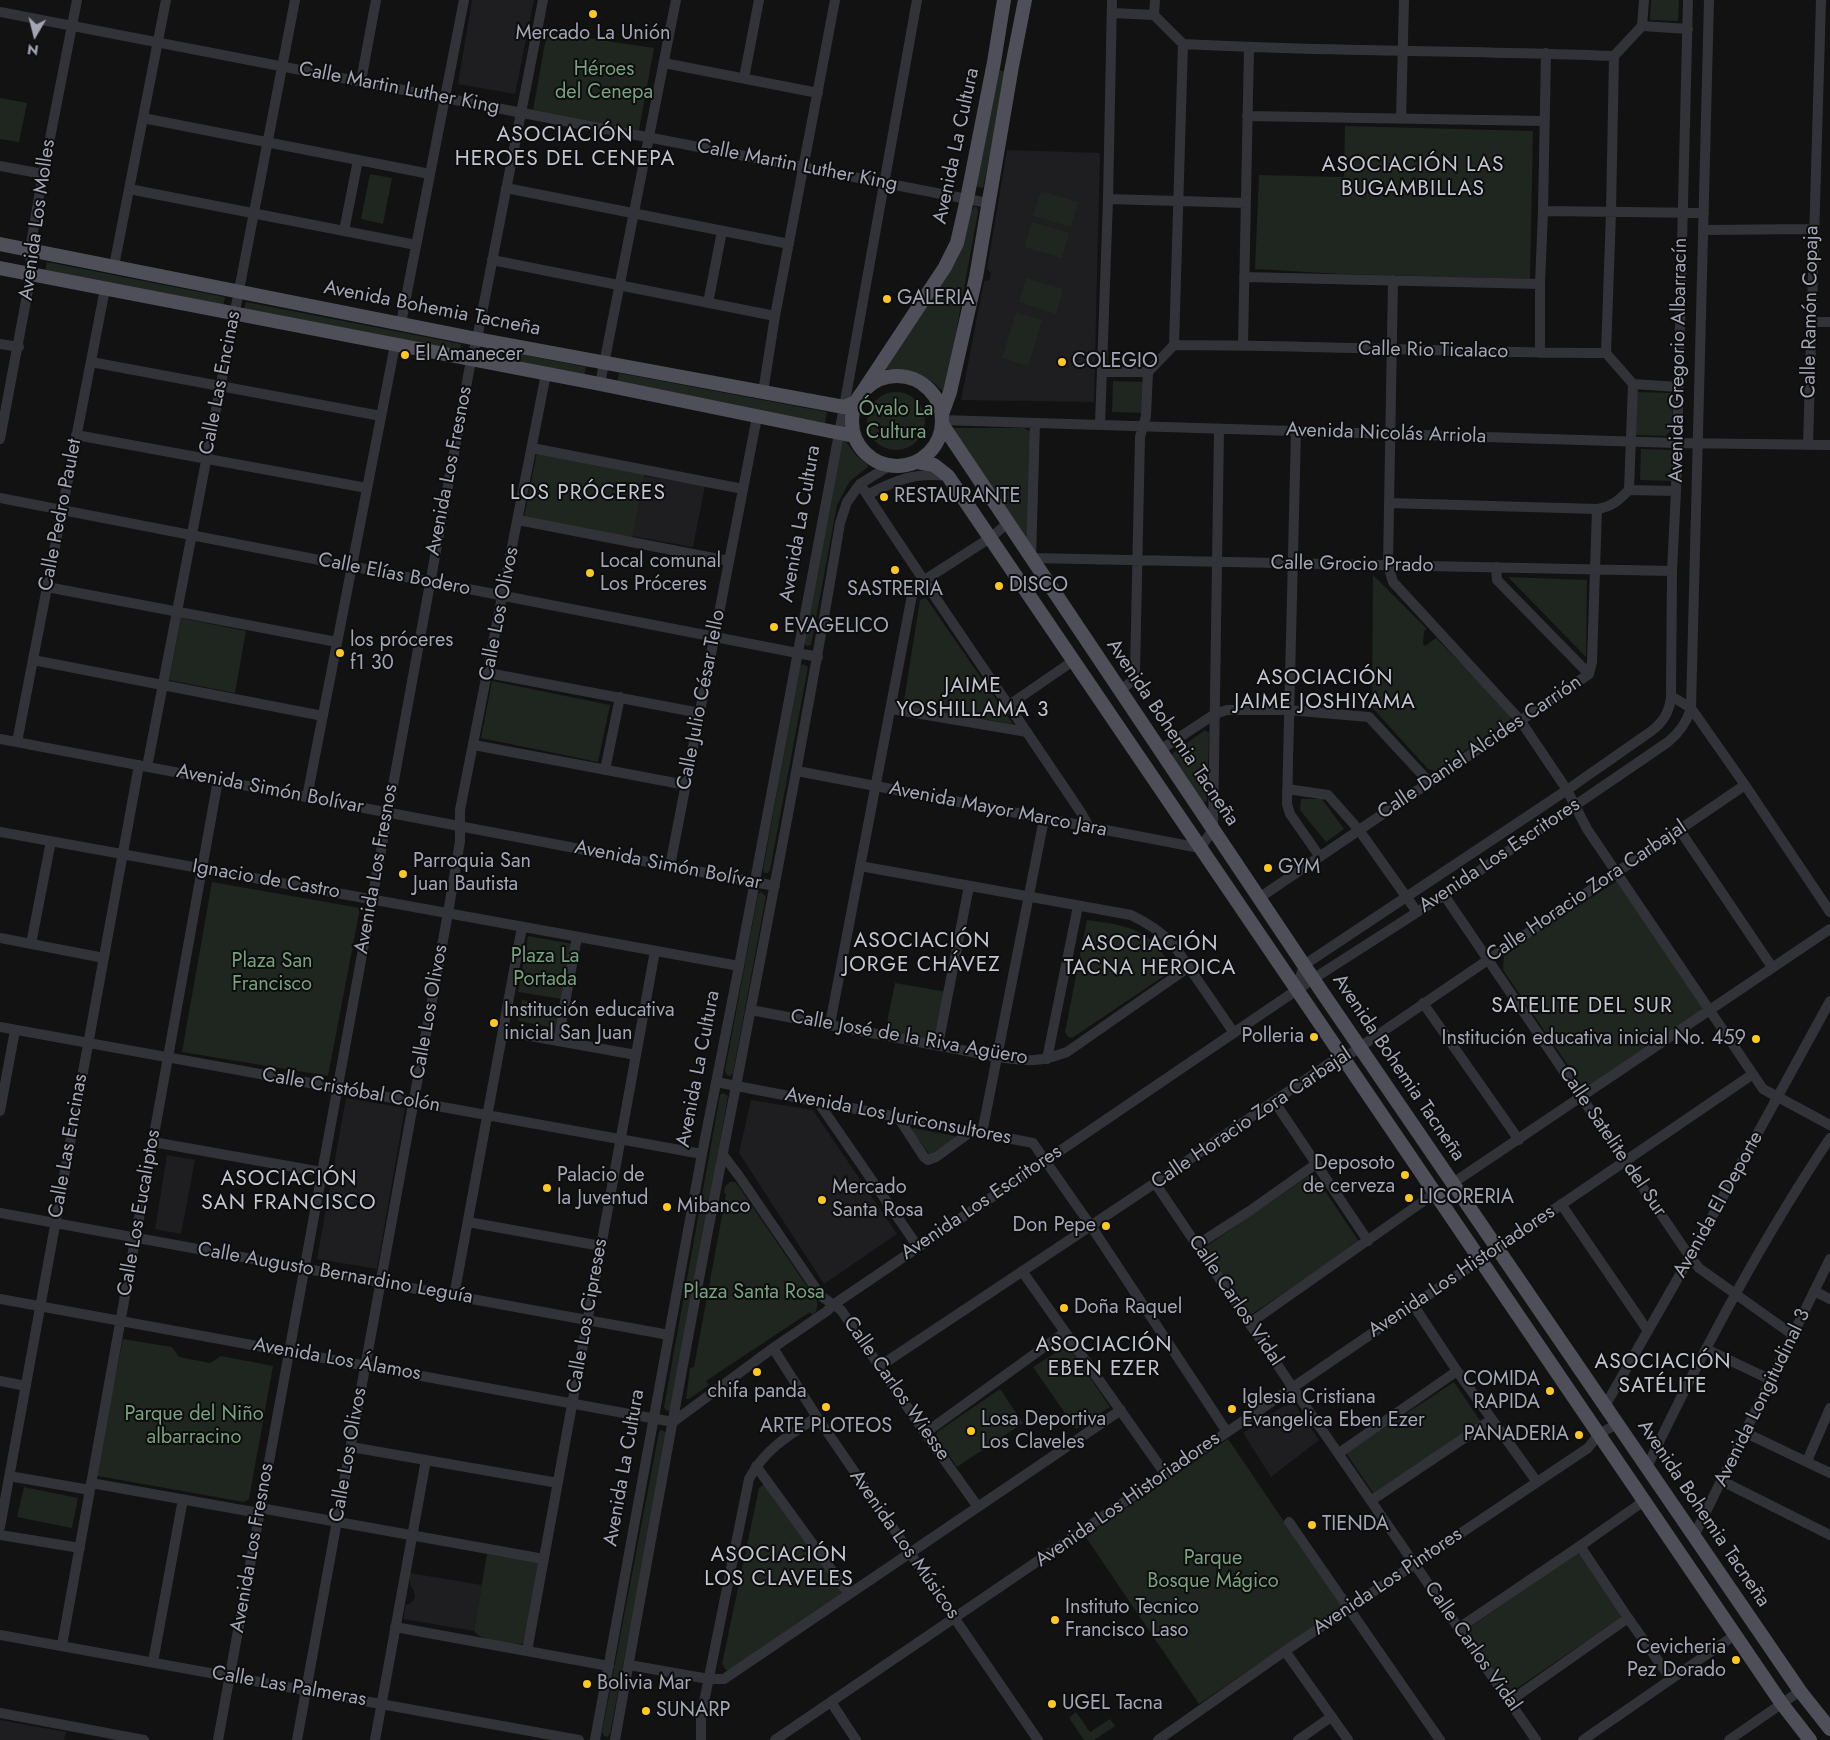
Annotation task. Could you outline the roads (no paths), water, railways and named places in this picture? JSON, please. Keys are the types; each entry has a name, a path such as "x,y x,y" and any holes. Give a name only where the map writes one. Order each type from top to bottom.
{"main road":[{"name":"Avenida La Cultura","path":"854,401 952,255 960,231 967,199 994,62 1004,0"},
{"name":"Avenida La Cultura","path":"942,419 976,277 1012,66 1026,0"},
{"path":"994,62 1012,66"},
{"name":"Avenida Bohemia Tacneña","path":"0,244 477,339 763,392 854,401"},
{"path":"0,268 600,384 854,436"},
{"path":"899,376 913,379 925,386 935,397 942,419 939,437 934,447 917,462 903,466 889,466 878,462 868,455 854,436 852,424 854,401 872,384 885,378 899,376"},
{"name":"Avenida Bohemia Tacneña","path":"942,419 1031,558 1313,979 1800,1691 1830,1729"},
{"name":"Avenida Bohemia Tacneña","path":"917,462 934,465 948,476 1782,1704 1810,1740"}],"street":[{"name":"Avenida Los Molles","path":"0,439 19,347 31,274 30,249 76,0"},
{"path":"114,266 166,0"},
{"name":"Calle Las Encinas","path":"0,1527 122,854 163,685 294,0"},
{"path":"361,81 376,0"},
{"path":"401,324 464,0"},
{"name":"Avenida Los Fresnos","path":"218,1740 471,360 477,339 543,0"},
{"path":"600,384 676,0"},
{"path":"744,78 759,0"},
{"path":"763,392 775,316 835,0"},
{"path":"854,401 884,182 916,0"},
{"path":"1100,425 1108,199 1112,0"},
{"path":"1154,15 1155,0"},
{"path":"1401,119 1404,0"},
{"path":"1389,503 1597,509 1616,503 1629,490 1633,384 1606,353 1614,56 1642,26 1644,0"},
{"name":"Avenida Gregorio Albarracín","path":"1671,696 1672,571 1676,491 1688,0"},
{"name":"Avenida Gregorio Albarracín","path":"1691,708 1709,0"},
{"name":"Calle Ramón Copaja","path":"1808,445 1821,0"},
{"name":"Calle Martin Luther King","path":"0,12 988,203"},
{"path":"1112,13 1154,15 1183,44 1249,48 1546,53 1614,56"},
{"path":"1642,26 1688,29"},
{"path":"1120,691 1133,680 1135,673 1139,560 1140,437 1146,416 1148,372 1174,345 1183,44"},
{"path":"1243,345 1249,48"},
{"path":"1540,353 1546,53"},
{"path":"664,62 818,92"},
{"path":"1247,116 1544,121"},
{"path":"143,118 430,174"},
{"path":"344,231 358,160"},
{"path":"0,166 43,174"},
{"path":"506,188 789,244"},
{"path":"129,189 416,245"},
{"path":"1108,199 1246,203"},
{"path":"1543,211 1704,213"},
{"path":"1703,230 1813,229"},
{"path":"708,303 722,231"},
{"path":"492,260 775,316"},
{"path":"1244,277 1540,284"},
{"path":"1393,280 1388,565 1393,582 1520,720 1567,790 1587,829 1764,1089 1830,1125"},
{"name":"Calle Pedro Paulet","path":"17,742 105,289"},
{"path":"1811,322 1830,322"},
{"path":"0,344 19,347"},
{"path":"307,797 395,345"},
{"name":"Calle Rio Ticalaco","path":"1174,345 1606,353"},
{"path":"91,362 381,416"},
{"path":"1102,372 1148,372"},
{"name":"Calle Los Olivos","path":"297,1740 448,914 460,841 460,810 546,374"},
{"path":"1633,384 1678,387"},
{"name":"Avenida La Cultura","path":"595,1740 702,1154 755,882 838,434 854,401"},
{"name":"Calle Julio César Tello","path":"670,866 757,417"},
{"name":"Avenida Nicolás Arriola","path":"942,419 1677,443 1830,445"},
{"path":"1031,558 1035,422"},
{"path":"1200,848 1213,830 1219,429"},
{"path":"1296,431 1287,809 1320,857"},
{"path":"76,435 367,488"},
{"path":"532,448 743,489"},
{"name":"Avenida La Cultura","path":"615,1740 723,1155 818,657 840,523 847,502 860,484 889,466"},
{"path":"867,495 895,481 912,476 933,474 948,476"},
{"path":"860,484 1089,827"},
{"path":"1629,490 1676,491"},
{"name":"Calle Elías Bodero","path":"0,498 818,657"},
{"name":"Calle Daniel Alcides Carrión","path":"1259,898 1589,674 1592,662 1597,509"},
{"path":"518,520 729,561"},
{"path":"830,1024 892,709 913,590 923,581 990,538 1008,523"},
{"name":"Calle Grocio Prado","path":"1031,558 1672,571"},
{"path":"1496,567 1497,580 1589,674"},
{"path":"47,587 337,642"},
{"path":"33,660 323,716"},
{"path":"1009,705 1073,661"},
{"path":"488,673 700,713"},
{"path":"1671,696 1691,708 1830,912"},
{"name":"Avenida Los Escritores","path":"1304,965 1567,790 1656,728 1666,716 1671,696"},
{"path":"606,770 620,698"},
{"name":"Avenida Los Escritores","path":"673,1422 773,1348 826,1312 833,1305 1313,979 1444,895 1668,742 1685,724 1691,708"},
{"path":"892,709 1027,732"},
{"path":"1160,750 1215,714 1227,710 1288,710 1370,717 1429,782"},
{"name":"Avenida Simón Bolívar","path":"0,739 775,886"},
{"path":"474,745 686,785"},
{"name":"Avenida Mayor Marco Jara","path":"796,771 876,788 1200,848"},
{"name":"Calle Los Eucaliptos","path":"62,1645 218,780"},
{"name":"Calle Horacio Zora Carbajal","path":"880,1366 1155,1183 1331,1062 1343,1059 1745,785"},
{"path":"1287,789 1328,795 1359,830 1417,912"},
{"path":"898,1117 924,1157 928,1160 977,1132 998,1057 1044,819"},
{"path":"1680,829 1772,967"},
{"name":"Ignacio de Castro","path":"0,832 739,966"},
{"path":"31,944 51,841"},
{"path":"860,866 1131,915 1161,932 1173,944 1234,1033"},
{"path":"938,1045 969,886"},
{"name":"Calle Satelite del Sur","path":"1444,895 1690,1258 1699,1268 1735,1295 1793,1335"},
{"path":"1047,1059 1078,906"},
{"path":"454,1296 522,927"},
{"path":"1453,1183 1582,1098 1709,1009 1830,929"},
{"path":"558,1040 577,937"},
{"path":"0,938 104,958"},
{"name":"Calle Los Cipreses","path":"527,1651 655,951"},
{"path":"1296,991 1304,965"},
{"name":"Calle José de la Riva Agüero","path":"751,1010 998,1057 1024,1061 1047,1059 1067,1052 1189,967"},
{"name":"Avenida El Deporte","path":"1606,1406 1690,1258 1830,1001"},
{"path":"1423,1003 1519,1140"},
{"name":"Calle Cristóbal Colón","path":"0,1027 702,1154"},
{"path":"0,1111 15,1030"},
{"path":"503,1030 636,1055"},
{"name":"Avenida Los Historiadores","path":"779,1739 1753,1074"},
{"name":"Avenida Los Juriconsultores","path":"716,1082 1033,1143 1091,1226 1227,1432"},
{"path":"1274,1101 1368,1241"},
{"path":"818,1102 918,1247"},
{"path":"1647,1467 1692,1373 1735,1295 1808,1170 1830,1138"},
{"path":"153,1142 322,1172"},
{"name":"Calle Carlos Wiesse","path":"723,1155 740,1176 821,1296 841,1310 978,1507"},
{"path":"1197,1245 1316,1164"},
{"name":"Calle Carlos Vidal","path":"1155,1183 1293,1388 1536,1740"},
{"path":"1250,1323 1435,1194"},
{"path":"1561,1204 1648,1331"},
{"name":"Calle Augusto Bernardino Leguía","path":"0,1214 669,1335"},
{"path":"468,1222 601,1246"},
{"name":"Avenida Longitudinal 3","path":"1694,1536 1830,1259"},
{"path":"1022,1271 1166,1474"},
{"path":"1814,1292 1830,1299"},
{"name":"Avenida Los Álamos","path":"0,1298 673,1422"},
{"path":"1414,1306 1457,1371 1536,1482"},
{"path":"925,1433 1066,1332"},
{"name":"Avenida Los Músicos","path":"773,1348 817,1417 1038,1740"},
{"path":"1706,1349 1771,1380"},
{"path":"1338,1453 1457,1371"},
{"path":"0,1381 26,1386"},
{"path":"1807,1462 1830,1408"},
{"path":"630,1665 709,1679 724,1679 1120,1410"},
{"path":"701,1740 700,1726 745,1490 756,1466 764,1456 785,1437 817,1417"},
{"path":"1372,1500 1491,1420"},
{"name":"Avenida Los Pintores","path":"1158,1740 1285,1651 1588,1448 1599,1434 1618,1424"},
{"path":"1746,1433 1830,1472"},
{"path":"351,1447 558,1483"},
{"path":"375,1740 426,1460"},
{"path":"0,1461 12,1463"},
{"path":"756,1466 849,1594"},
{"path":"9,1476 337,1521 544,1559"},
{"path":"1722,1481 1830,1535"},
{"path":"154,1662 183,1499"},
{"path":"1459,1628 1644,1500"},
{"path":"1289,1522 1440,1740"},
{"path":"0,1535 80,1548"},
{"path":"1580,1546 1671,1679"},
{"path":"1510,1701 1628,1618"},
{"path":"395,1627 609,1666"},
{"name":"Calle Las Palmeras","path":"0,1635 579,1740"},
{"path":"1584,1740 1736,1635"},
{"path":"1285,1651 1348,1740"},
{"path":"1729,1740 1800,1691"},
{"path":"831,1702 856,1740"},
{"path":"0,1713 139,1740"},
{"path":"1298,1740 1331,1717"}],"place":[{"name":"Mercado La Unión","path":"593,14"},
{"name":"GALERIA","path":"887,299"},
{"name":"El Amanecer","path":"405,355"},
{"name":"COLEGIO","path":"1062,362"},
{"name":"RESTAURANTE","path":"884,497"},
{"name":"SASTRERIA","path":"895,570"},
{"name":"Local comunal Los Próceres","path":"590,573"},
{"name":"DISCO","path":"999,586"},
{"name":"EVAGELICO","path":"774,627"},
{"name":"los próceres f1 30","path":"340,653"},
{"name":"GYM","path":"1268,868"},
{"name":"Parroquia San Juan Bautista","path":"403,874"},
{"name":"Institución educativa inicial San Juan","path":"494,1023"},
{"name":"Polleria","path":"1314,1037"},
{"name":"Institución educativa inicial No. 459","path":"1756,1039"},
{"name":"Deposoto de cerveza","path":"1405,1175"},
{"name":"Palacio de la Juventud","path":"547,1188"},
{"name":"LICORERIA","path":"1409,1198"},
{"name":"Mercado Santa Rosa","path":"822,1200"},
{"name":"Mibanco","path":"667,1207"},
{"name":"Don Pepe","path":"1106,1226"},
{"name":"Doña Raquel","path":"1064,1308"},
{"name":"chifa panda","path":"757,1372"},
{"name":"COMIDA RAPIDA","path":"1550,1391"},
{"name":"ARTE PLOTEOS","path":"826,1407"},
{"name":"Iglesia Cristiana Evangelica Eben Ezer","path":"1232,1409"},
{"name":"Losa Deportiva Los Claveles","path":"971,1431"},
{"name":"PANADERIA","path":"1579,1435"},
{"name":"TIENDA","path":"1312,1525"},
{"name":"Instituto Tecnico Francisco Laso","path":"1055,1620"},
{"name":"Cevicheria Pez Dorado","path":"1736,1660"},
{"name":"Bolivia Mar","path":"587,1684"},
{"name":"UGEL Tacna","path":"1052,1704"},
{"name":"SUNARP","path":"646,1711"}],"district":[{"name":"ASOCIACIÓN HEROES DEL CENEPA","path":"565,148"},
{"name":"ASOCIACIÓN LAS BUGAMBILLAS","path":"1413,178"},
{"name":"LOS PRÓCERES","path":"588,494"},
{"name":"ASOCIACIÓN JAIME JOSHIYAMA","path":"1325,691"},
{"name":"JAIME YOSHILLAMA 3","path":"973,699"},
{"name":"ASOCIACIÓN JORGE CHÁVEZ","path":"922,954"},
{"name":"ASOCIACIÓN TACNA HEROICA","path":"1150,957"},
{"name":"SATELITE DEL SUR","path":"1582,1007"},
{"name":"ASOCIACIÓN SAN FRANCISCO","path":"289,1192"},
{"name":"ASOCIACIÓN EBEN EZER","path":"1104,1358"},
{"name":"ASOCIACIÓN SATÉLITE","path":"1663,1375"},
{"name":"ASOCIACIÓN LOS CLAVELES","path":"779,1568"}],"park label":[{"name":"Héroes del Cenepa","path":"604,82"},
{"name":"Óvalo La Cultura","path":"896,422"},
{"name":"Plaza La Portada","path":"545,968"},
{"name":"Plaza San Francisco","path":"272,974"},
{"name":"Plaza Santa Rosa","path":"754,1293"},
{"name":"Parque del Niño albarracino","path":"194,1426"},
{"name":"Parque Bosque Mágico","path":"1213,1570"}]}
